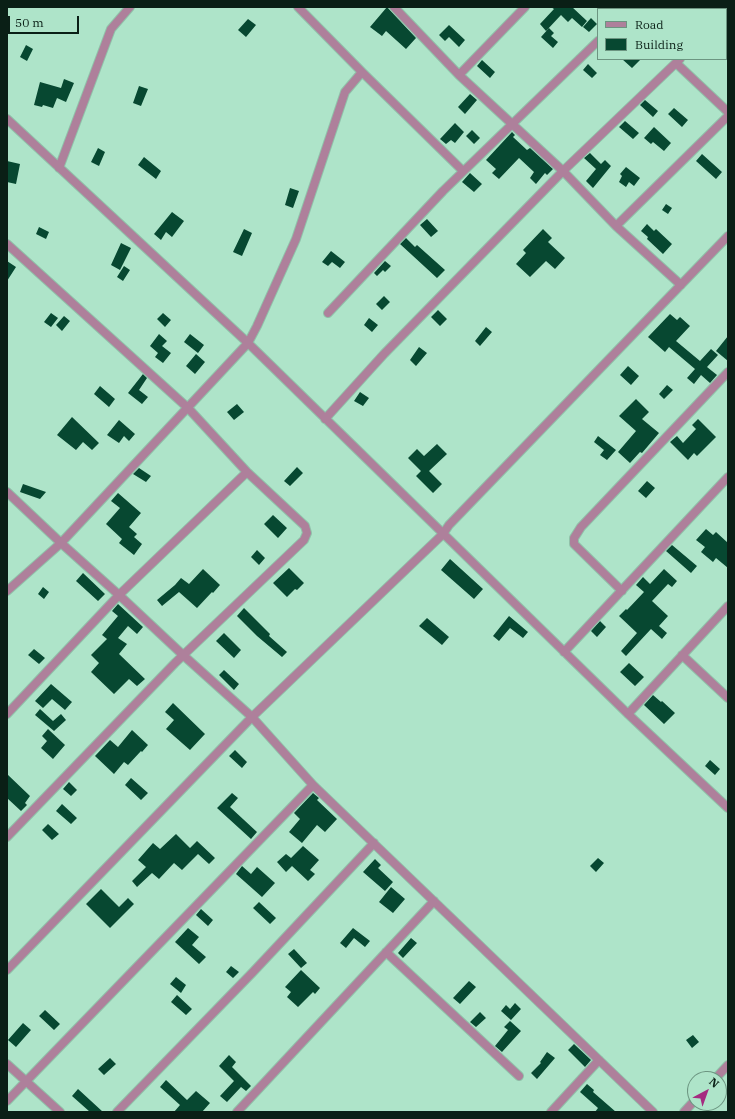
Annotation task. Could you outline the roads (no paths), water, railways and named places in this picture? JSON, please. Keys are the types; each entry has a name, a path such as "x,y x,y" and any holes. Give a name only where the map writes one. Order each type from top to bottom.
{"street":[{"path":"59,168 111,29 130,7"},
{"path":"298,7 463,171"},
{"path":"394,7 459,75 563,171 616,226 681,285"},
{"path":"459,75 525,7"},
{"path":"328,313 443,191 597,42"},
{"path":"325,419 390,348 563,171 678,61 728,112"},
{"path":"7,591 61,544 248,343 296,238 345,92 362,72"},
{"path":"616,226 728,116"},
{"path":"7,120 248,343 564,652 728,808"},
{"path":"7,970 252,717 443,534 728,236"},
{"path":"7,244 188,408 247,472 305,526 307,533 304,540 183,655 7,837"},
{"path":"622,591 574,544 574,538 581,527 728,372"},
{"path":"7,714 119,595 247,472"},
{"path":"564,652 728,477"},
{"path":"7,492 61,544 252,717 313,785 653,1112"},
{"path":"628,714 728,606"},
{"path":"682,656 728,698"},
{"path":"7,1101 313,785"},
{"path":"117,1112 253,972 374,843"},
{"path":"237,1112 434,901"},
{"path":"386,952 519,1076"},
{"path":"551,1112 599,1060"},
{"path":"7,1064 60,1112"}]}
